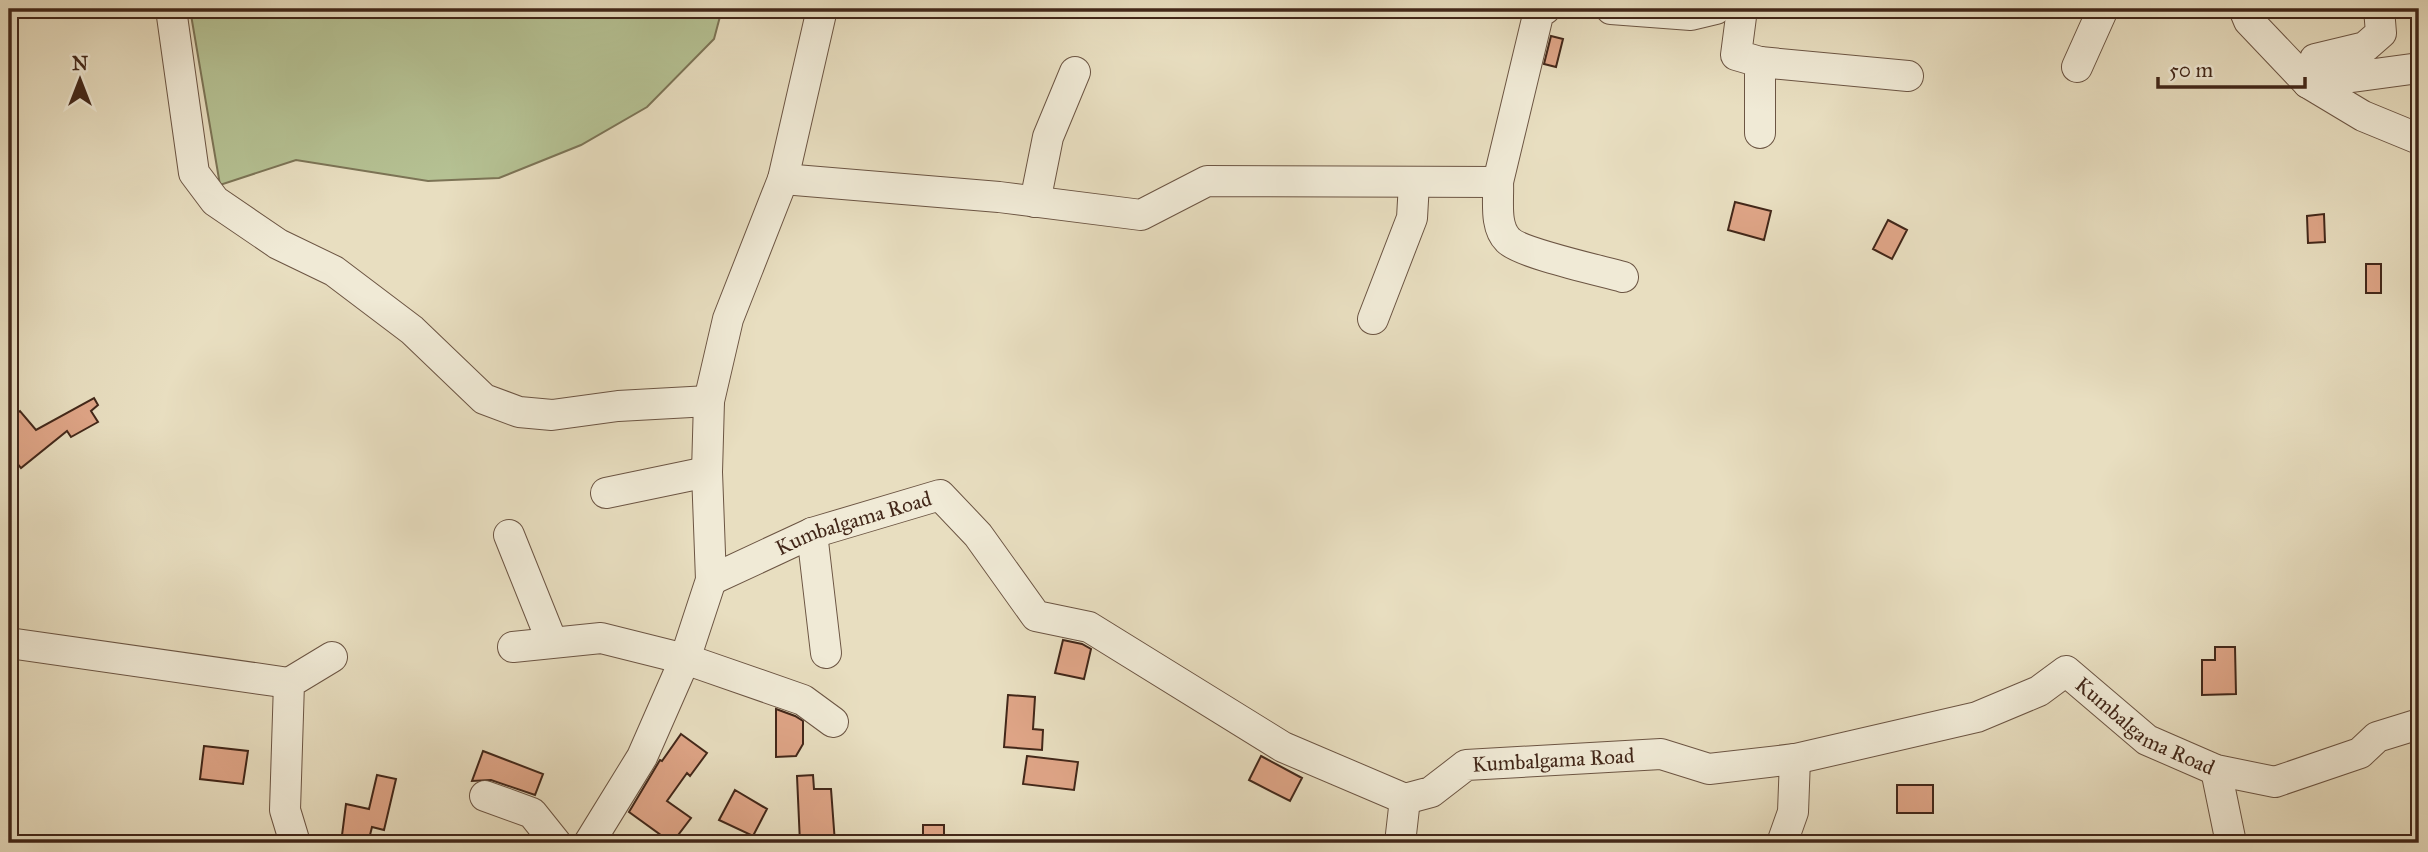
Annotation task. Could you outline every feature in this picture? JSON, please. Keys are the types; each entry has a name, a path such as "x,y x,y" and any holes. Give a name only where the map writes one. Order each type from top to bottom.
{"street":[{"path":"171,9 194,173 215,201 278,244 334,271 412,330 484,399 520,412 552,415 618,406 709,401"},
{"path":"589,843 642,757 685,659 711,580 707,472 709,401 728,319 783,179 822,9"},
{"path":"1545,9 1539,11 1498,182 1499,223 1508,241 1534,253 1623,277"},
{"path":"1611,9 1690,15 1716,9"},
{"path":"1742,9 1736,55 1760,62 1908,76"},
{"path":"2077,67 2103,9"},
{"path":"2244,9 2249,20 2308,83 2363,116 2419,139"},
{"path":"2308,83 2315,59 2365,47 2381,33 2379,9"},
{"path":"1760,62 1760,133"},
{"path":"2308,83 2419,68"},
{"path":"1035,202 1048,136 1075,72"},
{"path":"783,179 1035,202 1141,215 1207,181 1498,182"},
{"path":"1373,319 1412,218 1414,183"},
{"path":"606,492 707,472"},
{"name":"Kumbalgama Road","path":"711,580 812,533 940,495 978,535 1036,616 1089,627 1283,747 1405,799 1431,792 1466,765 1661,754 1709,769 1795,759 1977,717 2039,691 2066,671 2147,740 2216,770 2275,782 2360,753 2376,737 2419,724"},
{"path":"812,533 826,653"},
{"path":"509,535 552,642"},
{"path":"513,647 601,638 685,659 803,700 833,722"},
{"path":"9,643 289,683 332,657"},
{"path":"289,683 285,810 295,843"},
{"path":"1782,843 1793,812 1795,759"},
{"path":"2216,770 2231,843"},
{"path":"485,796 532,813 556,843"},
{"path":"1400,843 1405,799"}],"green space":[{"path":"190,9 722,9 714,39 647,107 581,145 499,178 428,181 296,160 220,185"}],"building":[{"path":"1551,36 1563,39 1556,67 1544,64"},
{"path":"1735,202 1771,211 1764,240 1728,230"},
{"path":"2324,214 2325,242 2308,243 2307,216"},
{"path":"1888,220 1907,230 1892,259 1873,249"},
{"path":"2366,264 2381,264 2381,293 2366,293"},
{"path":"94,398 98,405 91,411 98,422 71,437 67,431 21,468 9,453 9,419 20,411 36,430"},
{"path":"1063,640 1091,649 1084,679 1055,673"},
{"path":"2215,647 2235,647 2236,694 2202,695 2202,660 2215,660"},
{"path":"1008,695 1035,697 1033,729 1043,730 1042,750 1004,747"},
{"path":"776,709 803,721 803,744 796,756 776,757"},
{"path":"681,734 707,753 690,776 687,773 667,801 691,818 672,843 629,812 660,760 662,761"},
{"path":"204,746 248,751 243,784 200,779"},
{"path":"483,751 543,774 535,795 491,780 472,781"},
{"path":"1027,756 1078,762 1074,790 1023,784"},
{"path":"1261,756 1302,778 1290,801 1249,780"},
{"path":"377,775 396,779 384,830 372,827 368,843 341,843 346,804 369,809"},
{"path":"813,775 814,789 831,789 835,843 800,843 797,776"},
{"path":"1897,785 1933,785 1933,813 1897,813"},
{"path":"735,790 767,809 753,836 719,820"},
{"path":"923,825 944,825 944,843 923,843"}]}
